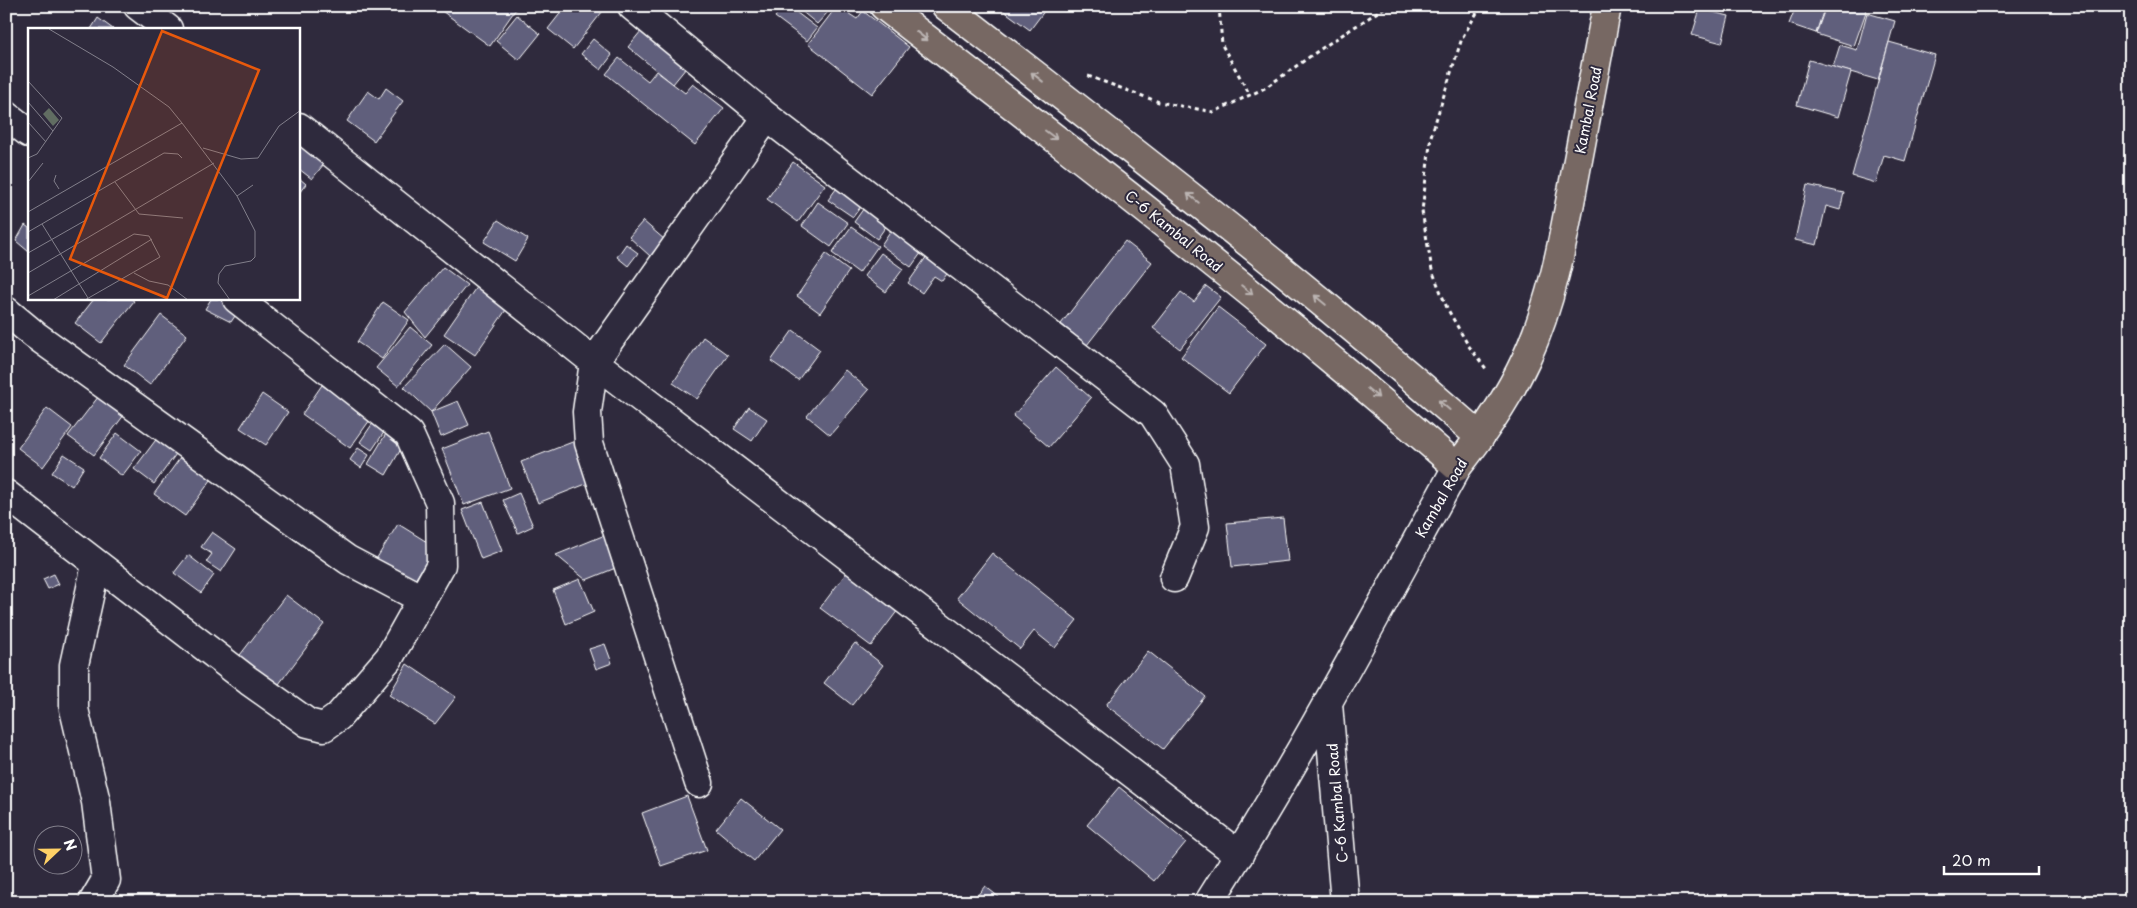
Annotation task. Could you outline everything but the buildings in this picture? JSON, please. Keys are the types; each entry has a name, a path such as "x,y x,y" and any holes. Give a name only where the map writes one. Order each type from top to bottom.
{"main road":[{"name":"C-6 Kambal Road","path":"884,6 1145,207 1371,392 1456,467"},
{"path":"946,6 1183,190 1403,369 1480,437"},
{"name":"Kambal Road","path":"1456,467 1480,437 1506,397 1526,358 1549,294 1564,234 1608,6"}],"street":[{"path":"138,6 167,28"},
{"path":"632,6 767,117 1154,414 1186,464 1195,527 1174,578"},
{"path":"6,115 28,132"},
{"path":"699,783 589,444 587,412 594,362 767,117"},
{"path":"300,128 594,362 1239,855"},
{"path":"6,494 96,565 161,612 249,681 308,723 324,727 338,718 389,658 441,565 440,503 409,434 237,300"},
{"path":"6,311 43,341 348,560 422,599"},
{"name":"Kambal Road","path":"1209,902 1239,855 1328,704 1456,467"},
{"path":"94,902 106,880 96,802 74,709 74,665 96,565"},
{"name":"C-6 Kambal Road","path":"1328,704 1346,902"}],"path":[{"path":"1219,6 1222,45 1250,95"},
{"path":"1082,73 1160,102 1214,112 1266,88 1325,46 1387,6"},
{"path":"1481,6 1462,38 1431,136 1422,210 1432,270 1447,308 1468,345 1506,397"}]}
